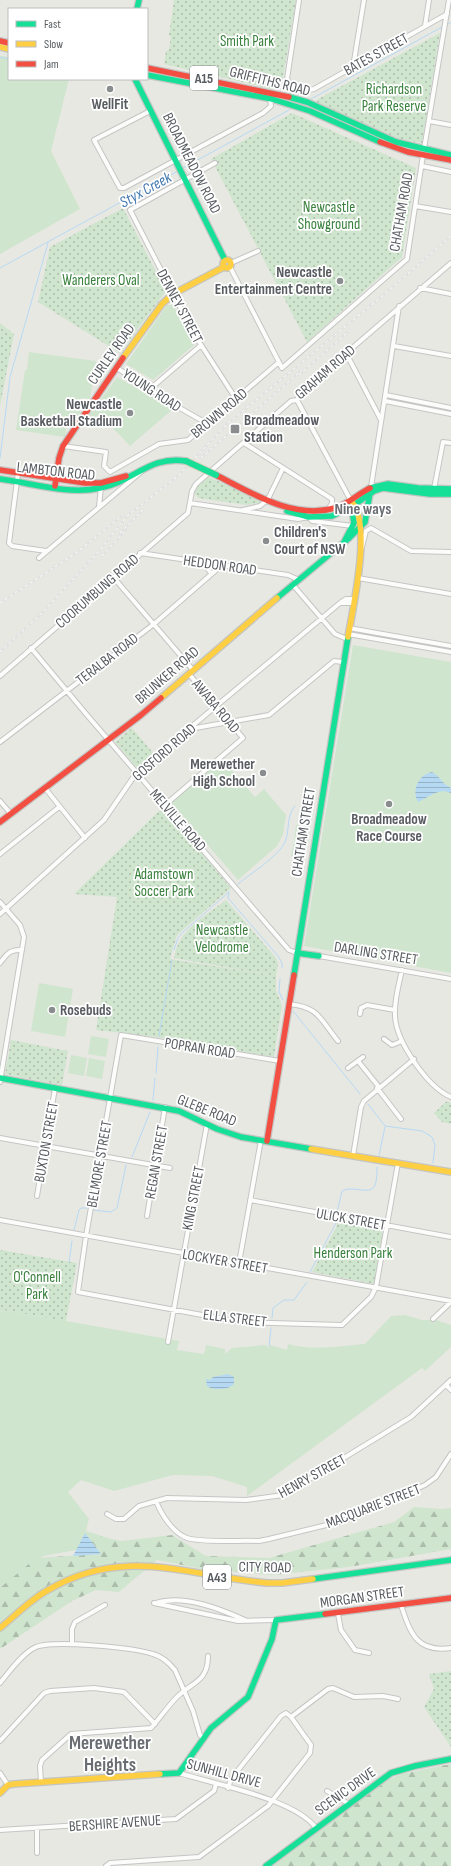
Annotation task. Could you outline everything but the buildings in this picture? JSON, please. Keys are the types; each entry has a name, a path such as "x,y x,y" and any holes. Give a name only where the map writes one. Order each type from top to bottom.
{"main road":[{"name":"GRIFFITHS ROAD","path":"148,68 248,87 293,98 308,107 382,137 451,160"},
{"name":"GRIFFITHS ROAD","path":"148,75 308,107"},
{"name":"BROADMEADOW ROAD","path":"135,80 227,264"},
{"name":"GRIFFITHS ROAD","path":"424,152 451,155"},
{"name":"CURLEY ROAD","path":"55,486 59,458 63,446 162,304 173,294 227,264"},
{"name":"LAMBTON ROAD","path":"0,479 85,490 131,475 145,467 168,459 186,460 289,512 309,517 332,516 352,504"},
{"name":"LAMBTON ROAD","path":"0,470 101,486"},
{"path":"353,526 354,516 352,504 377,485 389,484 434,489 451,489"},
{"path":"370,490 383,488 430,494 451,494"},
{"name":"CHATHAM STREET","path":"360,528 366,520 370,490"},
{"name":"LAMBTON ROAD","path":"267,500 303,511 316,512 352,504"},
{"name":"CHATHAM STREET","path":"264,1141 280,1061 343,662 358,578 361,550 360,528 352,504"},
{"name":"BRUNKER ROAD","path":"345,540 353,526"},
{"name":"BRUNKER ROAD","path":"0,822 141,715 360,528"},
{"name":"DARLING STREET","path":"297,952 319,956"},
{"name":"GLEBE ROAD","path":"0,1080 55,1088 165,1108 187,1114 228,1134 451,1172"},
{"name":"CITY ROAD","path":"0,1628 46,1591 64,1582 104,1569 146,1565 167,1567 232,1580 258,1583 282,1583 451,1560"},
{"name":"MORGAN STREET","path":"276,1620 338,1614 451,1598"},
{"path":"179,1773 211,1728 248,1697 272,1640 276,1620"},
{"name":"SCENIC DRIVE","path":"266,1866 391,1773 415,1766 451,1759"},
{"name":"SUNHILL DRIVE","path":"8,1785 179,1773"},
{"path":"0,1793 8,1785"}],"street":[{"name":"BATES STREET","path":"299,0 287,79 291,85 303,91 314,89 446,15"},
{"path":"353,67 364,0"},
{"path":"425,26 429,0"},
{"name":"CHATHAM ROAD","path":"279,362 282,368 407,259 449,0"},
{"path":"150,111 94,140 120,188 124,188 176,162 263,113 271,106 270,99"},
{"path":"429,121 451,125"},
{"path":"184,177 215,163"},
{"path":"422,166 451,172"},
{"name":"DENNEY STREET","path":"184,177 130,210 200,346 236,399"},
{"path":"415,206 451,212"},
{"name":"CURLEY ROAD","path":"227,264 258,250"},
{"name":"GRAHAM ROAD","path":"190,502 195,485 291,401 297,400 301,393 420,288 451,263"},
{"name":"BROADMEADOW ROAD","path":"227,264 279,362"},
{"path":"420,288 451,294"},
{"path":"370,490 400,306"},
{"path":"150,389 200,346"},
{"path":"394,346 451,356"},
{"path":"346,353 382,421"},
{"name":"BROWN ROAD","path":"63,446 106,452 104,466 110,472 159,444 188,440 279,362"},
{"name":"YOUNG ROAD","path":"117,368 208,424"},
{"path":"386,395 451,408"},
{"path":"297,400 352,504"},
{"path":"385,401 451,414"},
{"path":"434,489 443,442 451,444"},
{"path":"244,443 332,499 332,503 328,510"},
{"path":"39,558 136,478 145,467"},
{"path":"267,500 283,468"},
{"path":"18,473 9,540 10,545 46,551"},
{"path":"99,507 101,486"},
{"name":"LAMBTON ROAD","path":"241,510 260,506 267,500"},
{"name":"LAMBTON ROAD","path":"190,502 298,519 309,517 312,521 353,526"},
{"name":"COORUMBUNG ROAD","path":"0,676 188,512 190,502"},
{"path":"361,550 366,531 371,528 411,551 451,552"},
{"name":"HEDDON ROAD","path":"140,553 292,576 299,580"},
{"path":"202,562 211,573"},
{"name":"TERALBA ROAD","path":"0,742 154,624 222,565"},
{"name":"AWABA ROAD","path":"114,578 154,624 243,738 166,805"},
{"path":"358,578 451,594"},
{"path":"293,584 339,637 348,634 416,640 451,646"},
{"name":"GOSFORD ROAD","path":"0,914 104,820 137,772 190,730 340,603 353,601"},
{"path":"348,634 451,652"},
{"path":"415,646 416,640"},
{"name":"MELVILLE ROAD","path":"31,648 289,950 297,952"},
{"path":"190,730 269,715 334,661 343,662"},
{"path":"45,788 85,838"},
{"path":"0,801 11,814"},
{"path":"0,854 59,807"},
{"path":"0,902 20,925 24,934 0,1080"},
{"path":"0,962 10,951 14,949 22,950"},
{"name":"DARLING STREET","path":"319,956 451,979"},
{"path":"402,970 395,1010 397,1028 402,1042 433,1085 451,1097"},
{"path":"289,1004 305,1006 313,1010 338,1040"},
{"path":"360,1014 362,1008 367,1005 395,1010"},
{"name":"POPRAN ROAD","path":"121,1035 280,1061"},
{"name":"BELMORE STREET","path":"78,1292 86,1236 121,1035"},
{"path":"384,1039 392,1045 402,1042"},
{"path":"348,1068 363,1057"},
{"path":"353,1156 362,1103 365,1098 414,1060"},
{"path":"358,1061 401,1120"},
{"name":"BUXTON STREET","path":"37,1196 55,1088"},
{"name":"REGAN STREET","path":"146,1216 165,1108"},
{"name":"KING STREET","path":"168,1342 207,1124"},
{"path":"0,1138 170,1168"},
{"path":"239,1263 250,1200 264,1141"},
{"path":"376,1288 398,1164"},
{"name":"ULICK STREET","path":"250,1200 451,1237"},
{"name":"LOCKYER STREET","path":"0,1220 450,1300"},
{"name":"ELLA STREET","path":"78,1292 240,1322 342,1325 371,1297 376,1288"},
{"path":"433,1319 450,1300"},
{"name":"HENRY STREET","path":"108,1514 116,1519 124,1519 139,1506 167,1498 246,1500 283,1495 411,1417 451,1380"},
{"path":"446,1385 451,1390"},
{"name":"MACQUARIE STREET","path":"156,1501 158,1507 173,1529 186,1537 251,1540 269,1539 343,1520 425,1485 436,1477 451,1454"},
{"path":"248,1621 189,1601 162,1601 154,1603 238,1621 248,1621 276,1620"},
{"path":"401,1605 411,1633 420,1642 434,1649 451,1648"},
{"path":"72,1644 72,1629 75,1622 104,1606"},
{"path":"338,1614 340,1630 355,1650 369,1653"},
{"path":"0,1683 14,1666 35,1647 72,1644 97,1646 158,1656 172,1666 184,1692 200,1735 203,1738"},
{"path":"41,1782 40,1766 42,1760 71,1734 151,1728 178,1696 205,1673 208,1656"},
{"path":"0,1741 44,1693 50,1691 94,1688 124,1692 155,1724"},
{"path":"291,1717 328,1689 333,1688 354,1697 383,1696 398,1698"},
{"path":"106,1866 110,1863 200,1857 268,1806 310,1753 312,1748 311,1744 291,1717 286,1713 281,1716 231,1779 228,1788"},
{"path":"0,1772 8,1785"},
{"name":"SUNHILL DRIVE","path":"179,1773 272,1800 311,1821 316,1828"},
{"name":"BERSHIRE AVENUE","path":"0,1830 176,1819 214,1791 216,1784"},
{"path":"328,1791 349,1804"},
{"path":"37,1828 37,1853"}],"green space":[{"name":"Smith Park","path":"174,0 296,0 283,78 272,89 164,64 166,51 169,50 171,36 169,35"},
{"name":"Richardson Park Reserve","path":"440,33 422,143 400,139 315,103 318,99"},
{"path":"0,56 8,57 8,80 69,80 51,151 80,209 0,254"},
{"name":"Newcastle Showground","path":"292,113 416,168 402,257 307,342 211,159"},
{"name":"Wanderers Oval","path":"123,208 166,291 120,353 38,302 50,247"},
{"path":"167,305 173,305 194,345 153,380 126,364"},
{"path":"0,323 14,334 0,406"},
{"path":"29,352 96,361 90,399 82,398 79,417 68,416 65,437 16,430"},
{"name":"Newcastle Basketball Stadium","path":"117,377 173,409 130,446 110,425 97,423 88,417"},
{"path":"399,399 451,409 451,412 398,402"},
{"path":"208,477 261,501 260,503 247,505 198,498 194,493 196,488"},
{"name":"Broadmeadow Race Course","path":"353,645 451,662 451,973 304,946"},
{"path":"132,728 155,755 139,767 136,767 115,742"},
{"path":"222,759 255,797 264,789 286,815 283,835 277,846 238,880 171,803"},
{"name":"Adamstown Soccer Park","path":"163,807 231,888 177,935 170,959 276,976 276,990 282,1005 274,1057 157,1037 96,1030 117,897 74,894"},
{"path":"296,825 310,827 308,842 294,840"},
{"path":"294,841 307,843 305,858 291,856"},
{"name":"Newcastle Velodrome","path":"226,900 276,958 278,964 276,976 174,958 181,939 187,931 201,918"},
{"name":"Rosebuds","path":"39,983 73,989 65,1037 31,1031"},
{"path":"91,1036 109,1039 106,1057 88,1054"},
{"path":"11,1040 68,1051 62,1085 5,1074"},
{"path":"71,1055 87,1058 84,1076 68,1073"},
{"path":"89,1058 105,1061 102,1079 86,1076"},
{"path":"447,1101 451,1103 451,1124 442,1122 434,1113"},
{"name":"Henderson Park","path":"338,1220 383,1229 375,1284 312,1272 336,1228"},
{"name":"O'Connell Park","path":"0,1250 77,1263 66,1321 4,1310 0,1312"},
{"path":"4,1310 179,1341 177,1350 204,1354 206,1345 225,1349 225,1354 232,1348 266,1345 268,1348 270,1345 287,1350 288,1344 316,1348 365,1344 391,1316 405,1315 422,1320 436,1320 451,1325 451,1347 425,1371 422,1368 247,1496 247,1487 212,1476 173,1475 114,1491 81,1480 68,1492 89,1519 86,1531 120,1542 43,1556 0,1593 0,1312"},
{"path":"414,1507 442,1509 451,1508 451,1549 349,1567 273,1575 202,1569 157,1560 119,1592 96,1590 72,1601 0,1649 0,1588 36,1558 101,1554 85,1533 121,1541 172,1535 206,1556 269,1558 394,1522"},
{"path":"451,1671 451,1747 424,1707 434,1689 429,1674"},
{"path":"451,1764 451,1866 273,1866 384,1782 401,1774"}],"water":[{"path":"432,772 451,788 451,793 447,791 438,792 418,802 415,793 418,783 423,776"},
{"path":"228,1374 234,1377 234,1384 228,1388 217,1389 207,1386 206,1379 210,1380 213,1377"},
{"path":"85,1533 101,1554 73,1556"}],"waterway":[{"name":"Styx Creek","path":"447,25 451,22"},
{"name":"Styx Creek","path":"311,99 442,27"},
{"path":"0,57 8,59"},
{"name":"Styx Creek","path":"183,168 289,110"},
{"name":"Styx Creek","path":"0,268 178,171"},
{"path":"0,458 10,377 48,243"},
{"path":"238,884 282,848 286,838 290,814 295,806"},
{"path":"229,892 228,898 278,956 282,963 282,968"},
{"path":"174,950 178,938 183,932 229,892"},
{"path":"159,1036 172,960"},
{"path":"280,979 279,992 283,1000"},
{"path":"293,1011 360,1094"},
{"path":"156,1073 158,1047"},
{"path":"153,1100 155,1078"},
{"path":"368,1104 385,1126 422,1131 432,1137 435,1145 433,1163"},
{"path":"132,1157 150,1112"},
{"path":"379,1155 385,1127"},
{"path":"93,1210 111,1212 117,1208 126,1165"},
{"path":"337,1212 342,1191 346,1189 368,1190 374,1187 377,1167"},
{"path":"74,1230 79,1210 81,1208 87,1208"},
{"path":"310,1272 336,1223"},
{"path":"69,1262 72,1241"},
{"path":"272,1318 273,1308 284,1300 294,1300 307,1282"},
{"path":"269,1346 271,1328"}],"railway":[{"path":"0,652 42,613 100,550 127,516 179,475 226,425 387,292 451,236"},
{"path":"299,375 350,330"},
{"path":"201,458 302,370"},
{"path":"120,533 143,510"},
{"path":"0,603 76,553 123,515"},
{"path":"102,556 126,530"}],"traffic: fast":[{"path":"137,8 139,0"},
{"path":"148,75 272,99 310,111 380,142"},
{"path":"135,80 225,260"},
{"path":"289,97 307,102 396,142 451,155"},
{"path":"0,479 50,488 88,490 112,485 152,465 162,462 173,460 186,461"},
{"path":"186,461 216,475"},
{"path":"370,488 388,484 418,488 451,489"},
{"path":"287,511 309,517 332,516 351,507 374,491 383,488 430,494 451,494"},
{"path":"277,598 348,539 365,522 370,493"},
{"path":"345,540 354,523 351,504"},
{"path":"294,975 348,637"},
{"path":"297,953 319,956"},
{"path":"0,1078 179,1111 217,1129 241,1137 311,1149"},
{"path":"313,1579 451,1560"},
{"path":"160,1774 179,1773 211,1728 248,1697 272,1639 276,1620 325,1614"},
{"path":"266,1866 391,1773 415,1766 451,1759"}],"traffic: slow":[{"path":"0,47 8,49"},
{"path":"225,260 229,260 231,264 229,268 225,268 223,266 223,262 225,260"},
{"path":"123,358 162,304 173,294 224,267"},
{"path":"348,637 357,587 361,547 361,529 358,513 352,502"},
{"path":"161,698 277,598"},
{"path":"311,1149 451,1172"},
{"path":"0,1628 41,1594 76,1576 103,1569 130,1566 156,1567 267,1583 282,1583 313,1579"},
{"path":"0,1793 8,1785 14,1784 160,1774"}],"traffic: jam":[{"path":"0,41 8,43"},
{"path":"148,68 289,97"},
{"path":"380,142 408,152 451,160"},
{"path":"55,486 59,458 63,446 123,358"},
{"path":"0,470 85,483 101,483 126,476"},
{"path":"216,475 258,497 273,503 289,508 304,510 320,511 335,508 370,488"},
{"path":"0,822 141,715 161,698"},
{"path":"267,1141 294,975"},
{"path":"325,1614 451,1598"}],"place":[{"name":"WellFit","path":"110,89"},
{"name":"Newcastle Entertainment Centre","path":"340,281"},
{"name":"Newcastle Basketball Stadium","path":"130,413"},
{"name":"Broadmeadow Station","path":"235,429"},
{"name":"Children's Court of NSW","path":"266,541"},
{"name":"Merewether High School","path":"263,773"},
{"name":"Broadmeadow Race Course","path":"389,804"},
{"name":"Rosebuds","path":"52,1010"}],"district":[{"name":"Nine ways","path":"363,508"},
{"name":"Merewether Heights","path":"110,1753"}]}
